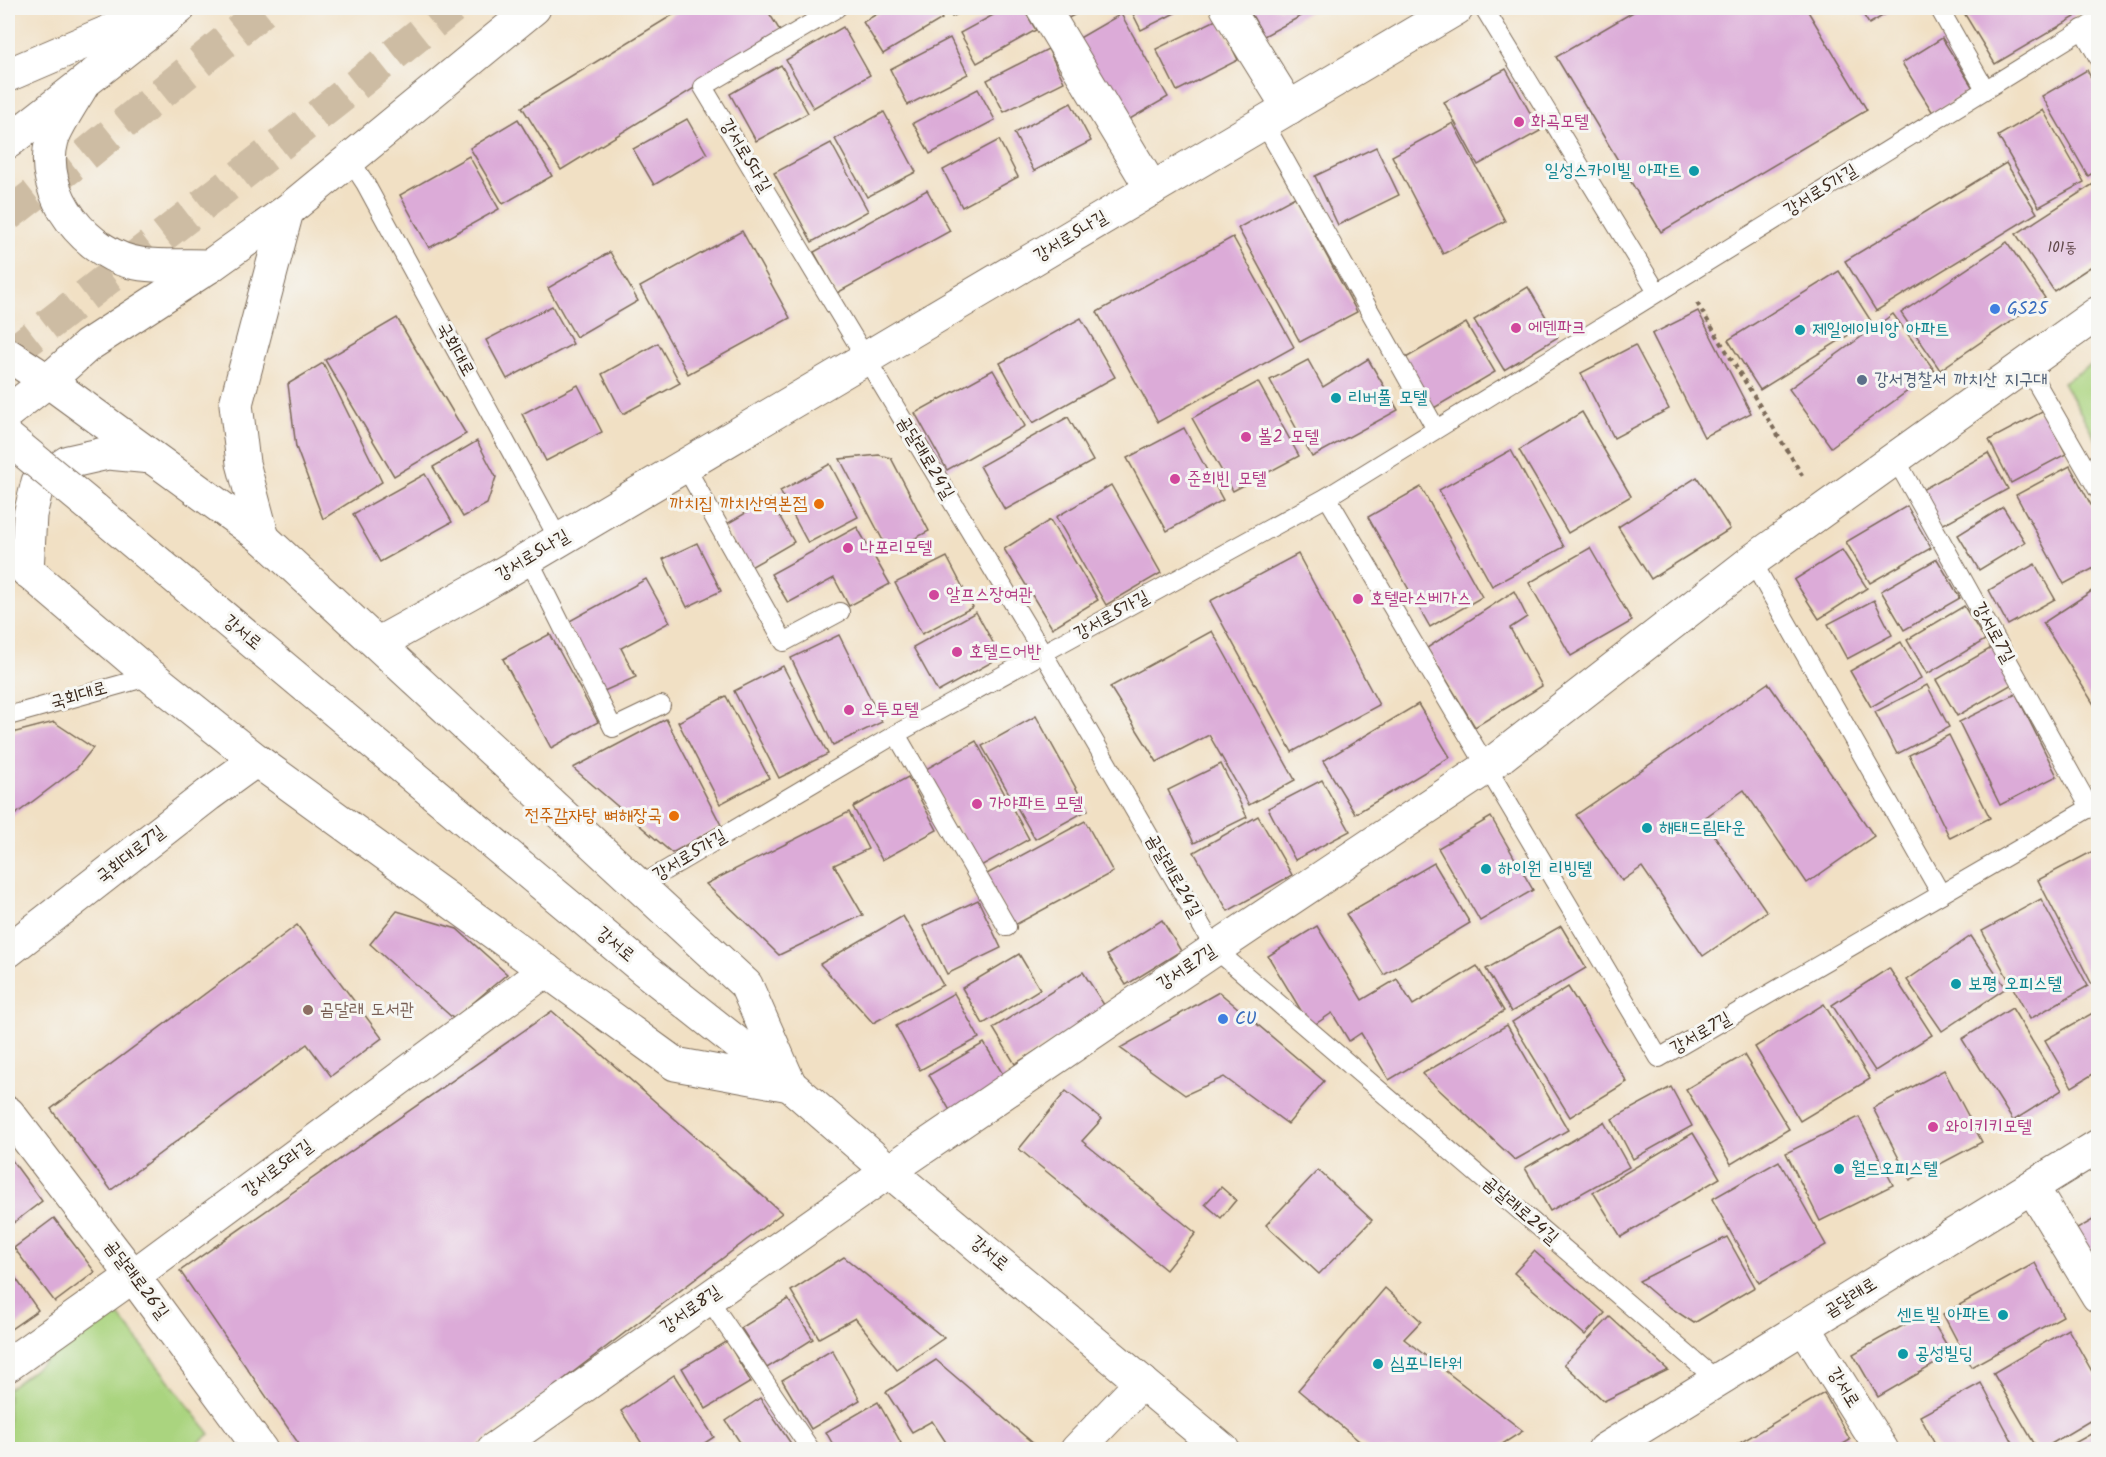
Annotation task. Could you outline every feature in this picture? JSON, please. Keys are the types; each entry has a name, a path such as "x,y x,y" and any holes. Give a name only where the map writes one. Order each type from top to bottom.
{"street":[{"path":"8,75 164,8"},
{"path":"8,142 179,8"},
{"path":"8,412 48,381 87,346 210,266 287,211 534,8"},
{"path":"1043,8 1152,189"},
{"path":"1227,8 1276,116"},
{"name":"강서로5나길","path":"379,644 685,466 1457,8"},
{"path":"83,84 52,140 49,174 64,211 90,239 111,254 140,264 210,266"},
{"path":"263,538 243,463 236,404 287,211"},
{"name":"강서로7길","path":"889,1170 1486,768 1752,561 2098,313"},
{"path":"8,355 48,381 263,538 746,985 790,1085"},
{"name":"강서로","path":"8,438 645,970 790,1085 1223,1449"},
{"path":"152,457 108,453 68,462 38,482 17,562 256,760 675,1064 790,1085"},
{"name":"국회대로7길","path":"8,951 256,760"},
{"name":"강서로5라길","path":"8,1365 133,1276 546,970"},
{"name":"곰달래로26길","path":"8,1113 133,1276 261,1449"},
{"name":"곰달래로","path":"1604,1449 2098,1146"},
{"name":"강서로8길","path":"493,1449 889,1170"},
{"path":"2032,1187 2098,1296"},
{"name":"강서로","path":"1804,1327 1882,1449"},
{"path":"1077,1449 1142,1382"}],"lane":[{"name":"강서로5다길","path":"837,8 704,87 866,359"},
{"path":"1485,8 1657,292"},
{"path":"1939,8 1985,89"},
{"name":"강서로5가길","path":"639,886 896,734 1327,497 2098,20"},
{"path":"2082,29 2098,57"},
{"path":"1276,116 1436,429"},
{"name":"국회대로","path":"350,160 365,183 559,540"},
{"name":"곰달래로24길","path":"866,359 1043,653 1215,949 1717,1380"},
{"path":"2026,365 2098,490"},
{"name":"강서로7길","path":"1486,768 1659,1058 2094,806 1895,458"},
{"path":"685,466 784,642 840,612"},
{"path":"1327,497 1486,768"},
{"path":"528,558 613,728 661,705"},
{"path":"1752,561 1941,894"},
{"name":"국회대로","path":"8,716 152,676"},
{"path":"896,734 1007,927"},
{"path":"708,1298 811,1449"}],"path":[{"path":"1681,278 1823,510"}],"green space":[{"path":"2098,361 2098,443 2063,382"},
{"path":"114,1309 210,1434 189,1449 8,1450 8,1389"}],"building":[{"path":"684,8 766,8 782,34 561,170 522,107"},
{"path":"887,8 935,8 942,19 883,54 863,22"},
{"path":"946,8 969,8 952,17"},
{"path":"1006,8 1023,8 1036,30 977,63 960,33"},
{"path":"1056,8 1087,8 1063,21"},
{"path":"1130,8 1185,8 1141,30"},
{"path":"1248,8 1316,8 1264,36"},
{"name":"일성스카이빌 아파트","path":"1640,8 1806,8 1867,110 1661,232 1556,57"},
{"path":"1859,8 1896,8 1869,24"},
{"path":"1961,8 2070,8 2075,17 1995,64"},
{"path":"1121,14 1168,97 1123,123 1076,40"},
{"path":"1218,19 1238,60 1177,91 1156,49"},
{"path":"843,27 870,75 813,108 786,60"},
{"path":"950,38 968,74 908,105 890,69"},
{"path":"1942,38 1973,88 1933,113 1902,63"},
{"path":"1048,49 1064,82 1004,112 987,80"},
{"path":"781,65 808,113 756,141 730,94"},
{"path":"1506,69 1540,131 1478,165 1444,102"},
{"path":"2087,70 2098,91 2098,170 2088,176 2042,96"},
{"path":"978,89 995,120 930,154 913,123"},
{"path":"1071,103 1091,141 1034,171 1014,133"},
{"path":"2043,110 2084,182 2039,207 1998,136"},
{"path":"884,112 916,172 867,197 835,139"},
{"path":"518,119 552,176 503,204 470,148"},
{"path":"687,119 707,154 654,185 633,149"},
{"path":"1453,123 1505,221 1443,254 1392,156"},
{"path":"999,140 1018,177 962,207 943,170"},
{"path":"831,143 868,211 812,242 774,173"},
{"path":"1376,147 1399,195 1338,225 1315,176"},
{"path":"469,156 499,209 429,248 400,195"},
{"path":"2006,163 2037,213 1876,311 1845,261"},
{"path":"2098,181 2098,262 2054,291 2016,234"},
{"path":"927,190 950,231 837,293 814,252"},
{"path":"1295,197 1357,312 1300,342 1238,228"},
{"path":"742,231 790,318 688,374 640,287"},
{"path":"1233,237 1294,347 1158,422 1097,312"},
{"path":"2007,242 2045,298 1940,370 1901,313"},
{"path":"610,252 638,301 576,337 548,288"},
{"name":"제일에이비앙 아파트","path":"1839,271 1871,321 1760,390 1728,340"},
{"name":"에덴파크","path":"1528,287 1558,337 1504,370 1474,320"},
{"path":"552,306 573,344 507,379 486,340"},
{"path":"1698,311 1751,413 1704,437 1652,334"},
{"name":"강서경찰서 까치산 지구대","path":"1893,314 1935,371 1831,447 1789,389"},
{"path":"397,318 466,434 394,476 325,360"},
{"path":"1081,318 1115,377 1033,423 1000,363"},
{"path":"1466,323 1495,372 1434,408 1404,359"},
{"path":"658,343 680,383 623,414 602,374"},
{"path":"1635,345 1669,409 1614,438 1581,373"},
{"name":"리버풀 모텔","path":"1368,359 1398,410 1312,457 1270,380 1308,360 1323,387"},
{"path":"323,363 382,482 323,519 296,447 288,384"},
{"path":"993,370 1025,426 947,470 915,413"},
{"name":"볼2 모텔","path":"1258,382 1299,456 1233,491 1192,418"},
{"path":"578,385 602,432 546,461 522,414"},
{"path":"2044,411 2066,454 2011,483 1989,440"},
{"path":"1582,412 1631,496 1568,533 1519,450"},
{"path":"1068,417 1093,461 1005,510 980,466"},
{"name":"준희빈 모텔","path":"1184,428 1223,500 1167,531 1127,458"},
{"path":"477,441 496,477 487,504 463,517 433,467"},
{"path":"1511,450 1564,547 1492,586 1439,490"},
{"path":"1988,453 2008,489 1940,526 1920,491"},
{"path":"879,455 891,458 929,531 889,552 840,459"},
{"name":"까치집 까치산역본점","path":"830,464 858,517 808,543 780,491"},
{"path":"2070,466 2098,518 2098,566 2064,584 2016,495"},
{"path":"425,474 452,522 380,562 353,514"},
{"path":"1697,477 1730,529 1651,579 1618,527"},
{"path":"1111,485 1161,573 1106,605 1056,517"},
{"path":"1421,487 1482,597 1430,627 1368,517"},
{"path":"770,499 794,542 749,568 725,525"},
{"path":"1907,506 1931,548 1870,583 1846,542"},
{"path":"2003,507 2025,542 1979,570 1958,535"},
{"path":"1050,520 1098,600 1052,628 1004,549"},
{"path":"857,527 890,584 849,606 834,578 788,603 771,574"},
{"path":"697,543 721,591 687,607 663,559"},
{"path":"1590,548 1632,621 1571,656 1529,583"},
{"path":"1842,550 1867,588 1819,619 1794,580"},
{"path":"1298,554 1379,705 1292,752 1210,601"},
{"name":"알프스장여관","path":"947,557 973,607 922,634 895,583"},
{"path":"1937,559 1960,598 1904,630 1881,591"},
{"path":"2035,564 2055,599 2008,625 1989,590"},
{"path":"646,579 670,622 621,648 636,677 604,691 566,623"},
{"path":"2098,587 2098,711 2043,623"},
{"path":"1514,591 1527,617 1510,628 1542,686 1475,727 1427,648"},
{"path":"1874,600 1892,635 1847,659 1828,624"},
{"path":"1964,606 1985,640 1927,674 1907,640"},
{"name":"호텔드어반","path":"976,612 1001,657 938,692 913,647"},
{"path":"1212,631 1295,780 1249,805 1209,735 1157,762 1110,687"},
{"path":"550,634 598,722 551,748 503,659"},
{"path":"839,635 882,722 833,745 791,658"},
{"path":"1901,642 1921,678 1871,707 1850,671"},
{"path":"1993,647 2014,683 1957,716 1936,680"},
{"path":"783,666 828,754 779,778 734,691"},
{"name":"해태드림타운","path":"1768,683 1874,836 1807,883 1744,790 1703,819 1767,912 1703,956 1642,867 1622,881 1576,815"},
{"path":"1927,685 1949,727 1897,754 1875,712"},
{"path":"2016,694 2057,776 2000,805 1959,722"},
{"path":"726,696 769,778 720,804 678,722"},
{"path":"1418,704 1450,757 1355,814 1323,761"},
{"path":"1036,716 1088,810 1035,839 982,746"},
{"path":"666,719 721,825 672,853 573,768"},
{"path":"54,722 93,748 77,768 8,820 8,734"},
{"path":"1949,735 1990,818 1950,838 1909,755"},
{"name":"가야파트 모텔","path":"976,741 1029,839 979,867 926,769"},
{"path":"1221,764 1247,817 1194,843 1168,790"},
{"path":"908,777 937,830 882,860 853,807"},
{"path":"1322,780 1350,831 1295,860 1268,808"},
{"path":"849,812 868,849 834,865 863,915 779,955 706,884"},
{"path":"1258,816 1292,875 1228,911 1194,852"},
{"name":"하이원 리빙텔","path":"1491,817 1533,890 1480,921 1438,848"},
{"path":"1085,821 1113,872 1013,926 985,875"},
{"path":"2095,850 2098,857 2098,996 2038,880"},
{"path":"1434,863 1470,923 1384,975 1346,914"},
{"path":"2041,899 2088,986 2030,1019 1982,931"},
{"path":"978,900 1001,948 947,974 923,926"},
{"path":"397,911 457,929 507,974 454,1019 370,944"},
{"path":"903,916 943,985 873,1023 820,964"},
{"path":"1162,920 1181,951 1126,985 1107,955"},
{"path":"297,925 382,1038 331,1076 307,1044 111,1190 51,1109"},
{"path":"1317,926 1362,1000 1397,979 1413,1005 1477,966 1504,1011 1389,1080 1361,1033 1349,1041 1332,1013 1311,1027 1268,956"},
{"path":"1561,926 1586,968 1511,1012 1486,969"},
{"name":"보평 오피스텔","path":"1971,936 2006,988 1942,1031 1907,980"},
{"path":"1019,954 1040,989 983,1024 962,988"},
{"path":"1889,968 1932,1035 1875,1071 1832,1005"},
{"path":"1083,972 1106,1008 1015,1064 993,1028"},
{"path":"1568,987 1627,1082 1570,1117 1512,1022"},
{"path":"1219,992 1324,1081 1288,1124 1224,1077 1185,1095 1120,1048"},
{"path":"954,993 979,1038 920,1070 896,1026"},
{"path":"1824,1004 1870,1079 1800,1121 1755,1047"},
{"path":"2012,1008 2062,1090 2013,1121 1962,1039"},
{"path":"2098,1010 2098,1071 2072,1087 2045,1040"},
{"path":"552,1011 782,1213 471,1450 303,1450 180,1271"},
{"path":"1507,1025 1568,1130 1515,1160 1422,1074"},
{"path":"984,1043 1007,1081 952,1114 929,1075"},
{"path":"1744,1055 1789,1129 1731,1164 1686,1089"},
{"path":"1944,1070 1982,1142 1910,1180 1873,1108"},
{"path":"1671,1087 1692,1126 1633,1159 1612,1119"},
{"path":"1066,1091 1102,1119 1082,1141 1196,1233 1166,1270 1019,1149"},
{"name":"월드오피스텔","path":"1859,1117 1893,1185 1820,1221 1786,1153"},
{"path":"1604,1122 1629,1167 1550,1211 1525,1168"},
{"path":"1693,1133 1720,1178 1621,1237 1593,1192"},
{"path":"8,1155 42,1201 8,1227"},
{"path":"1779,1161 1826,1245 1759,1283 1712,1199"},
{"path":"1318,1170 1372,1220 1319,1274 1266,1225"},
{"path":"1221,1187 1236,1200 1221,1218 1205,1204"},
{"path":"2098,1217 2098,1282 2070,1233"},
{"path":"54,1218 95,1272 55,1302 14,1248"},
{"path":"1727,1237 1755,1287 1694,1323 1671,1308 1639,1281"},
{"path":"1534,1251 1605,1313 1585,1335 1514,1273"},
{"path":"844,1257 944,1338 897,1370 855,1318 819,1338 791,1291"},
{"name":"센트빌 아파트","path":"2035,1263 2063,1316 1971,1367 1943,1314"},
{"path":"8,1267 38,1310 8,1331"},
{"name":"심포니타워","path":"1385,1288 1421,1321 1404,1339 1523,1431 1493,1450 1370,1450 1298,1390"},
{"path":"788,1299 813,1339 767,1368 741,1328"},
{"name":"공성빌딩","path":"1927,1312 1952,1354 1878,1397 1853,1354"},
{"path":"1610,1317 1668,1370 1604,1401 1564,1364"},
{"path":"2068,1329 2098,1382 2098,1416 2038,1450 1993,1373"},
{"path":"727,1341 751,1382 706,1409 682,1368"},
{"path":"832,1350 860,1400 811,1429 782,1380"},
{"path":"936,1360 1041,1450 951,1450 932,1421 912,1432 886,1392"},
{"path":"674,1375 714,1437 694,1450 646,1450 621,1411"},
{"path":"1981,1383 2017,1450 1938,1450 1920,1416"},
{"path":"1824,1393 1850,1440 1833,1450 1734,1450 1733,1447"},
{"path":"760,1398 794,1448 792,1450 745,1450 726,1421"},
{"path":"878,1402 901,1443 890,1450 836,1450 826,1432"},
{"path":"2098,1430 2098,1450 2062,1450"}],"tunnel":[{"path":"8,215 266,8"},
{"path":"8,356 452,8"}],"place":[{"name":"화곡모텔","path":"1519,122"},
{"name":"일성스카이빌 아파트","path":"1694,171"},
{"name":"GS25","path":"1995,309"},
{"name":"에덴파크","path":"1516,328"},
{"name":"제일에이비앙 아파트","path":"1800,330"},
{"name":"강서경찰서 까치산 지구대","path":"1862,380"},
{"name":"리버풀 모텔","path":"1336,398"},
{"name":"볼2 모텔","path":"1246,437"},
{"name":"준희빈 모텔","path":"1175,479"},
{"name":"까치집 까치산역본점","path":"819,504"},
{"name":"나포리모텔","path":"848,548"},
{"name":"알프스장여관","path":"934,595"},
{"name":"호텔라스베가스","path":"1358,599"},
{"name":"호텔드어반","path":"957,652"},
{"name":"오투모텔","path":"849,710"},
{"name":"가야파트 모텔","path":"977,804"},
{"name":"전주감자탕 뼈해장국","path":"674,816"},
{"name":"해태드림타운","path":"1647,828"},
{"name":"하이원 리빙텔","path":"1486,869"},
{"name":"보평 오피스텔","path":"1956,984"},
{"name":"곰달래 도서관","path":"308,1010"},
{"name":"CU","path":"1223,1019"},
{"name":"와이키키모텔","path":"1933,1127"},
{"name":"월드오피스텔","path":"1839,1169"},
{"name":"센트빌 아파트","path":"2003,1315"},
{"name":"공성빌딩","path":"1903,1354"},
{"name":"심포니타워","path":"1378,1364"}]}
